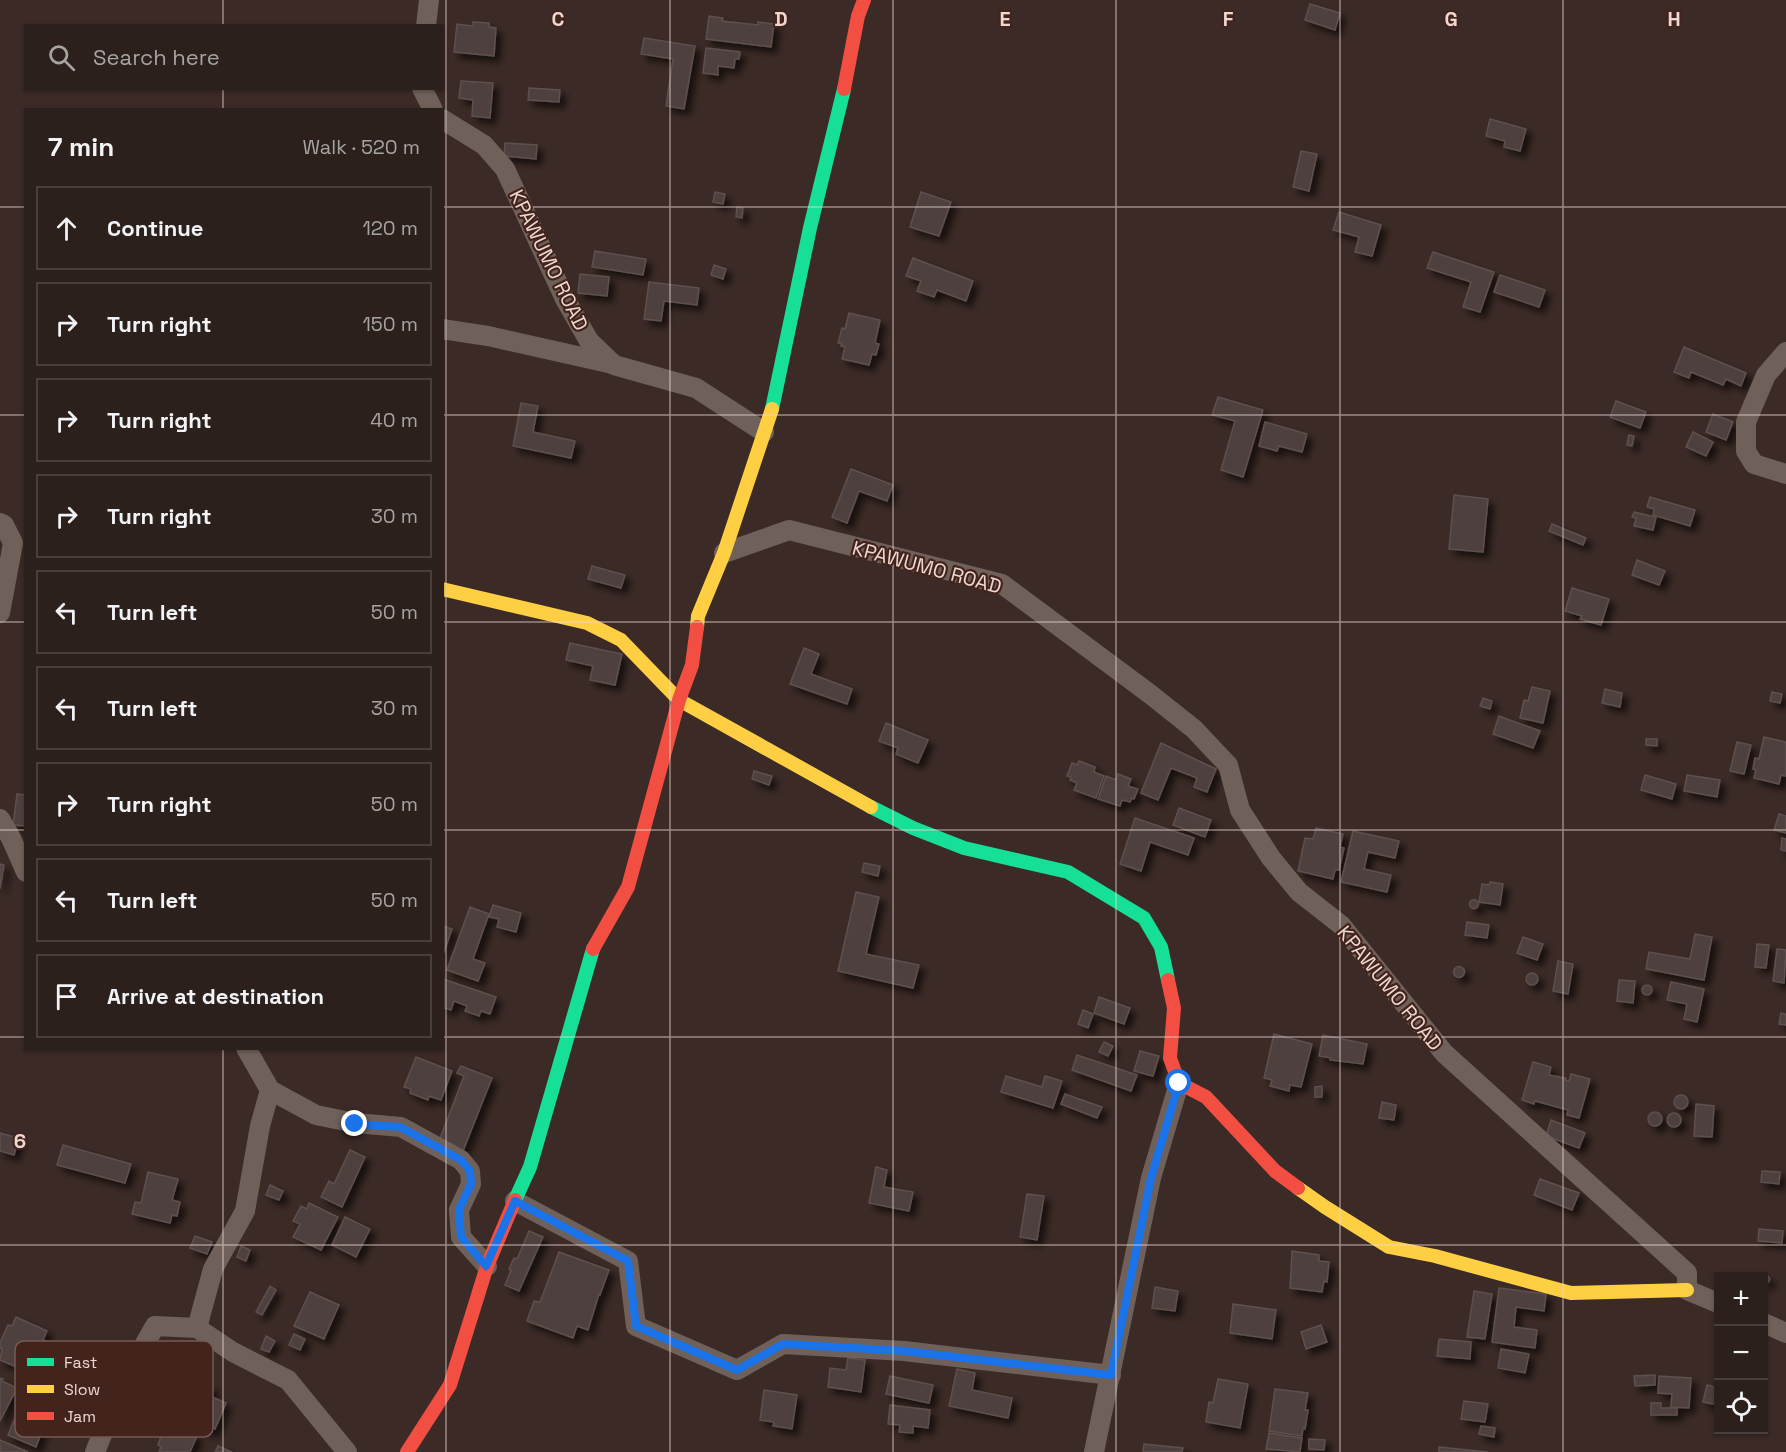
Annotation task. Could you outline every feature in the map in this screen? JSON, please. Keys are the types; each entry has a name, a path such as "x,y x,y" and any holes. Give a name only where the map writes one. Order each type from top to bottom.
{"street":[{"path":"426,24 429,0"},
{"path":"407,1452 450,1385 486,1266 530,1167 592,951 628,887 679,700 692,665 698,616 724,553 773,406 810,228 849,66 858,16 864,0"},
{"path":"423,90 432,108"},
{"name":"KPAWUMO ROAD","path":"444,120 484,145 505,169 565,299 590,341 614,365 696,388 764,432"},
{"path":"444,330 488,336 614,365"},
{"path":"1786,352 1766,375 1746,422 1746,451 1754,464 1786,474"},
{"path":"0,523 4,525 13,543 0,613"},
{"name":"KPAWUMO ROAD","path":"724,553 789,530 1002,584 1150,694 1194,729 1228,765 1240,810 1271,858 1299,892 1341,926 1444,1053 1687,1273 1687,1290"},
{"path":"444,589 587,623 621,640 679,700 851,796 913,828 964,848 1068,872 1144,918 1161,947 1174,1008 1170,1058 1179,1083 1151,1178 1094,1452"},
{"path":"0,819 24,867"},
{"path":"247,1050 270,1090 316,1115 355,1124 400,1127 461,1160 470,1171 471,1184 459,1210 461,1237 486,1266"},
{"path":"1179,1083 1206,1097 1275,1172 1389,1247 1435,1256 1571,1293 1687,1290 1714,1301"},
{"path":"196,1328 213,1269 245,1211 260,1126 270,1090"},
{"path":"515,1201 628,1261 636,1326 737,1370 783,1344 904,1351 1111,1375"},
{"path":"1768,1325 1786,1333"},
{"path":"147,1341 156,1326 196,1328 233,1352 288,1380 347,1452"},
{"path":"95,1452 101,1437"}],"building":[{"path":"1310,4 1340,13 1335,30 1305,20"},
{"path":"709,16 723,18 722,21 758,25 758,22 774,24 771,47 706,39"},
{"path":"473,22 489,23 489,27 496,28 494,56 454,52 457,24 473,26"},
{"path":"644,38 695,46 684,109 666,106 673,59 641,54"},
{"path":"706,48 740,52 739,59 735,59 734,68 718,66 718,75 703,73"},
{"path":"461,81 493,83 490,118 472,116 473,100 459,98"},
{"path":"529,88 560,90 559,102 528,100"},
{"path":"1490,119 1526,129 1520,151 1504,147 1505,141 1486,136"},
{"path":"505,143 537,145 536,159 504,156"},
{"path":"1301,151 1317,154 1309,191 1293,187"},
{"path":"715,192 725,194 723,204 713,202"},
{"path":"921,192 951,202 939,236 910,227"},
{"path":"737,207 743,208 742,218 736,217"},
{"path":"1339,212 1381,225 1372,256 1355,252 1359,237 1333,230"},
{"path":"595,251 646,259 643,275 592,267"},
{"path":"1433,252 1494,272 1480,312 1463,307 1471,282 1427,268"},
{"path":"913,258 973,281 966,301 937,290 934,297 917,291 921,281 906,276"},
{"path":"714,265 726,269 723,279 711,275"},
{"path":"580,274 609,277 607,296 578,293"},
{"path":"1500,275 1545,290 1539,307 1494,292"},
{"path":"649,282 699,288 697,305 664,301 661,321 644,319"},
{"path":"849,313 880,320 875,343 879,344 876,355 872,354 869,365 842,359 845,347 838,343"},
{"path":"1684,347 1746,373 1741,386 1726,379 1723,385 1691,372 1689,378 1674,372"},
{"path":"1218,397 1263,410 1243,477 1221,470 1235,421 1212,415"},
{"path":"1616,401 1646,412 1640,428 1610,417"},
{"path":"521,403 538,406 533,432 575,441 571,458 513,446"},
{"path":"1713,414 1733,422 1726,440 1706,432"},
{"path":"1265,422 1307,434 1302,452 1279,446 1277,451 1259,446"},
{"path":"1693,432 1713,442 1706,456 1686,447"},
{"path":"1629,435 1634,436 1632,446 1627,445"},
{"path":"851,469 893,485 887,501 859,491 847,523 832,517"},
{"path":"1454,495 1488,499 1483,552 1449,549"},
{"path":"1650,497 1695,510 1690,526 1653,515 1654,509 1647,507"},
{"path":"1634,512 1656,517 1653,530 1634,526 1636,518 1632,517"},
{"path":"1552,524 1586,538 1583,545 1549,531"},
{"path":"1637,560 1665,571 1659,585 1632,575"},
{"path":"592,566 625,575 621,588 588,579"},
{"path":"1572,588 1609,599 1601,625 1580,619 1582,616 1565,611"},
{"path":"570,643 622,654 615,685 590,680 593,666 566,660"},
{"path":"804,648 819,654 811,674 852,689 847,704 790,684"},
{"path":"1532,687 1550,691 1543,723 1520,718 1524,700 1528,701"},
{"path":"1605,689 1622,693 1620,707 1602,703"},
{"path":"1772,692 1782,694 1780,703 1770,701"},
{"path":"1483,698 1492,701 1490,709 1480,706"},
{"path":"1499,716 1540,731 1533,748 1493,734"},
{"path":"886,723 928,740 918,763 896,754 898,748 879,741"},
{"path":"1764,737 1786,742 1786,773 1785,776 1781,775 1779,784 1754,778 1755,758 1759,759"},
{"path":"1646,739 1657,739 1657,746 1646,745"},
{"path":"1737,742 1751,745 1744,774 1730,771"},
{"path":"1161,743 1216,769 1207,792 1194,787 1197,778 1171,768 1158,800 1141,793"},
{"path":"1079,761 1095,767 1094,772 1104,776 1096,798 1074,790 1077,783 1067,776 1072,763 1077,765"},
{"path":"754,771 772,776 769,785 752,779"},
{"path":"1118,774 1131,779 1128,786 1138,789 1134,799 1132,798 1130,802 1122,800 1120,806 1098,799 1106,776 1116,780"},
{"path":"1645,775 1676,784 1672,799 1641,790"},
{"path":"1687,775 1720,780 1717,797 1684,791"},
{"path":"17,794 24,795 24,826 13,825"},
{"path":"1179,808 1211,820 1205,837 1173,825"},
{"path":"1779,814 1786,816 1786,833 1774,830"},
{"path":"1135,818 1194,838 1188,855 1150,842 1141,871 1120,864"},
{"path":"1316,828 1343,834 1340,847 1344,848 1339,870 1335,870 1333,879 1298,871 1305,838 1313,839"},
{"path":"1353,831 1399,841 1395,858 1368,852 1364,869 1391,875 1387,892 1341,882"},
{"path":"1782,838 1786,839 1786,851 1781,850"},
{"path":"864,863 880,866 878,876 862,872"},
{"path":"0,864 4,865 0,889"},
{"path":"1490,882 1503,884 1500,905 1479,902 1482,884 1489,885"},
{"path":"856,892 879,897 866,954 919,965 913,988 838,971"},
{"path":"1474,899 1479,904 1474,909 1469,904"},
{"path":"493,905 521,913 516,932 497,927 499,919 489,917"},
{"path":"470,907 489,914 473,959 485,963 478,981 447,970"},
{"path":"1467,922 1489,925 1487,938 1465,935"},
{"path":"444,927 452,929 444,952"},
{"path":"1695,934 1712,937 1704,980 1646,969 1649,952 1690,959"},
{"path":"1523,937 1543,944 1537,960 1517,953"},
{"path":"1757,944 1769,945 1766,968 1755,967"},
{"path":"1777,949 1786,950 1784,983 1773,981"},
{"path":"1558,961 1573,964 1568,994 1553,991"},
{"path":"1459,967 1463,968 1463,976 1459,977 1455,976 1454,972 1455,968"},
{"path":"1534,973 1538,979 1534,985 1530,985 1526,977"},
{"path":"444,979 496,997 490,1014 481,1011 479,1016 465,1011 467,1006 454,1001 451,1010 444,1008"},
{"path":"1619,980 1635,981 1633,1003 1617,1001"},
{"path":"1671,982 1704,989 1697,1022 1684,1019 1687,1004 1667,1000"},
{"path":"1647,985 1651,986 1651,994 1647,995 1643,994 1642,990 1643,986"},
{"path":"1099,997 1130,1008 1124,1024 1094,1013"},
{"path":"1083,1010 1093,1014 1088,1028 1078,1024"},
{"path":"1781,1013 1786,1014 1786,1025 1779,1024"},
{"path":"1274,1034 1312,1044 1301,1087 1290,1085 1289,1091 1270,1086 1272,1080 1264,1078"},
{"path":"1323,1035 1367,1044 1363,1064 1330,1060 1331,1058 1319,1056"},
{"path":"1104,1042 1113,1046 1108,1056 1099,1052"},
{"path":"1140,1051 1159,1056 1153,1076 1134,1071"},
{"path":"1077,1055 1137,1075 1131,1091 1072,1070"},
{"path":"416,1057 452,1071 441,1100 429,1096 428,1100 410,1093 411,1089 404,1087"},
{"path":"1533,1062 1551,1067 1549,1075 1566,1078 1565,1080 1569,1081 1571,1074 1590,1079 1579,1118 1567,1115 1568,1110 1522,1100"},
{"path":"461,1066 492,1078 463,1151 439,1141 464,1076 457,1073"},
{"path":"1006,1076 1042,1087 1045,1076 1062,1081 1053,1108 1001,1092"},
{"path":"1322,1086 1322,1097 1315,1097 1315,1087"},
{"path":"1065,1094 1102,1107 1097,1118 1061,1104"},
{"path":"1681,1095 1686,1097 1688,1102 1686,1107 1681,1109 1676,1107 1674,1102 1676,1097"},
{"path":"1382,1102 1396,1105 1394,1120 1379,1118"},
{"path":"1696,1104 1714,1106 1712,1137 1694,1136"},
{"path":"1655,1112 1660,1114 1662,1119 1660,1124 1655,1126 1650,1124 1648,1119 1650,1114"},
{"path":"1671,1113 1677,1113 1681,1120 1677,1127 1671,1127 1667,1123 1667,1117"},
{"path":"1551,1120 1585,1133 1579,1148 1546,1136"},
{"path":"0,1133 19,1138 14,1155 0,1151"},
{"path":"63,1145 131,1164 125,1183 57,1165"},
{"path":"350,1150 365,1157 342,1207 321,1197 329,1181 334,1184"},
{"path":"876,1167 887,1170 884,1187 913,1192 909,1211 869,1203"},
{"path":"1762,1171 1780,1172 1779,1184 1761,1182"},
{"path":"148,1172 178,1179 172,1200 180,1202 177,1216 172,1215 170,1223 132,1214 135,1202 141,1203"},
{"path":"1540,1179 1579,1193 1572,1210 1534,1195"},
{"path":"270,1185 283,1191 279,1200 266,1195"},
{"path":"1027,1194 1044,1196 1037,1240 1020,1237"},
{"path":"309,1203 338,1217 321,1250 293,1237 300,1224 293,1221 301,1206 307,1209"},
{"path":"345,1217 370,1229 356,1257 332,1245"},
{"path":"1759,1229 1783,1231 1782,1243 1758,1241"},
{"path":"529,1231 543,1237 519,1291 505,1285 511,1270 509,1269 514,1258 517,1259"},
{"path":"195,1236 212,1242 207,1254 190,1248"},
{"path":"241,1246 250,1250 246,1261 237,1257"},
{"path":"1292,1251 1319,1255 1319,1261 1329,1262 1327,1282 1324,1281 1322,1292 1290,1288"},
{"path":"559,1252 609,1270 588,1330 577,1326 573,1338 527,1321 534,1301 540,1302"},
{"path":"270,1286 276,1290 262,1315 256,1312"},
{"path":"1155,1287 1178,1291 1175,1311 1152,1308"},
{"path":"1499,1288 1546,1294 1544,1311 1516,1307 1514,1327 1537,1330 1535,1348 1492,1342"},
{"path":"1474,1291 1492,1294 1485,1339 1467,1337"},
{"path":"310,1292 339,1305 324,1339 294,1326"},
{"path":"1233,1304 1276,1310 1272,1339 1230,1333"},
{"path":"16,1317 47,1331 43,1340 46,1341 15,1341 15,1366 0,1360 2,1349 0,1343 8,1325 12,1326"},
{"path":"1321,1325 1327,1342 1306,1349 1301,1332"},
{"path":"294,1334 305,1339 300,1350 289,1345"},
{"path":"266,1336 275,1341 269,1352 261,1349"},
{"path":"1439,1339 1471,1342 1470,1359 1437,1356"},
{"path":"1501,1349 1529,1354 1525,1373 1498,1368"},
{"path":"848,1358 865,1360 861,1392 828,1387 830,1368 846,1370"},
{"path":"957,1369 975,1373 972,1390 1012,1398 1008,1418 949,1406"},
{"path":"1655,1375 1655,1385 1635,1386 1634,1376"},
{"path":"890,1376 933,1385 929,1403 886,1394"},
{"path":"1659,1376 1691,1378 1689,1408 1671,1407 1672,1394 1658,1393"},
{"path":"0,1378 15,1387 15,1392 0,1421"},
{"path":"1218,1379 1248,1384 1240,1428 1206,1422 1209,1402 1213,1403"},
{"path":"1707,1385 1714,1387 1714,1404 1703,1402"},
{"path":"1275,1389 1308,1393 1305,1410 1308,1410 1302,1436 1269,1431"},
{"path":"764,1390 797,1395 792,1429 773,1426 774,1422 760,1420"},
{"path":"213,1397 226,1403 215,1429 213,1428"},
{"path":"1464,1401 1488,1404 1485,1422 1461,1419"},
{"path":"1651,1403 1661,1403 1661,1408 1677,1408 1677,1415 1651,1415"},
{"path":"890,1405 930,1410 928,1428 913,1426 913,1433 899,1432 900,1425 888,1424"},
{"path":"15,1418 15,1437 40,1437 36,1447 8,1435"},
{"path":"1481,1426 1495,1428 1494,1437 1479,1434"},
{"path":"1269,1433 1302,1438 1300,1452 1266,1449"},
{"path":"161,1437 197,1437 190,1452 159,1452 161,1447 158,1445"},
{"path":"1309,1439 1325,1440 1324,1450 1309,1449"},
{"path":"0,1440 28,1452 0,1452"},
{"path":"1144,1444 1183,1448 1182,1452 1143,1452"},
{"path":"218,1446 232,1452 215,1452"},
{"path":"1439,1447 1488,1452 1439,1452"}],"traffic: fast":[{"path":"772,409 810,228 844,89"},
{"path":"871,807 913,828 964,848 1068,872 1144,918 1161,947 1168,980"},
{"path":"515,1200 530,1167 593,949"}],"traffic: slow":[{"path":"697,627 698,616 724,553 772,409"},
{"path":"444,589 587,623 621,640 679,700 871,807"},
{"path":"1298,1188 1389,1247 1435,1256 1571,1293 1687,1290"}],"traffic: jam":[{"path":"844,89 858,16 864,0"},
{"path":"593,949 628,887 679,700 692,665 697,627"},
{"path":"1168,980 1174,1008 1170,1058 1179,1083 1206,1097 1275,1171 1298,1188"},
{"path":"407,1452 450,1385 487,1266 515,1200"}],"route":[{"path":"355,1124 400,1127 461,1160 470,1171 471,1184 459,1210 461,1237 486,1266 515,1201 628,1261 636,1326 737,1370 783,1344 904,1351 1111,1375 1151,1178 1179,1083"}]}
